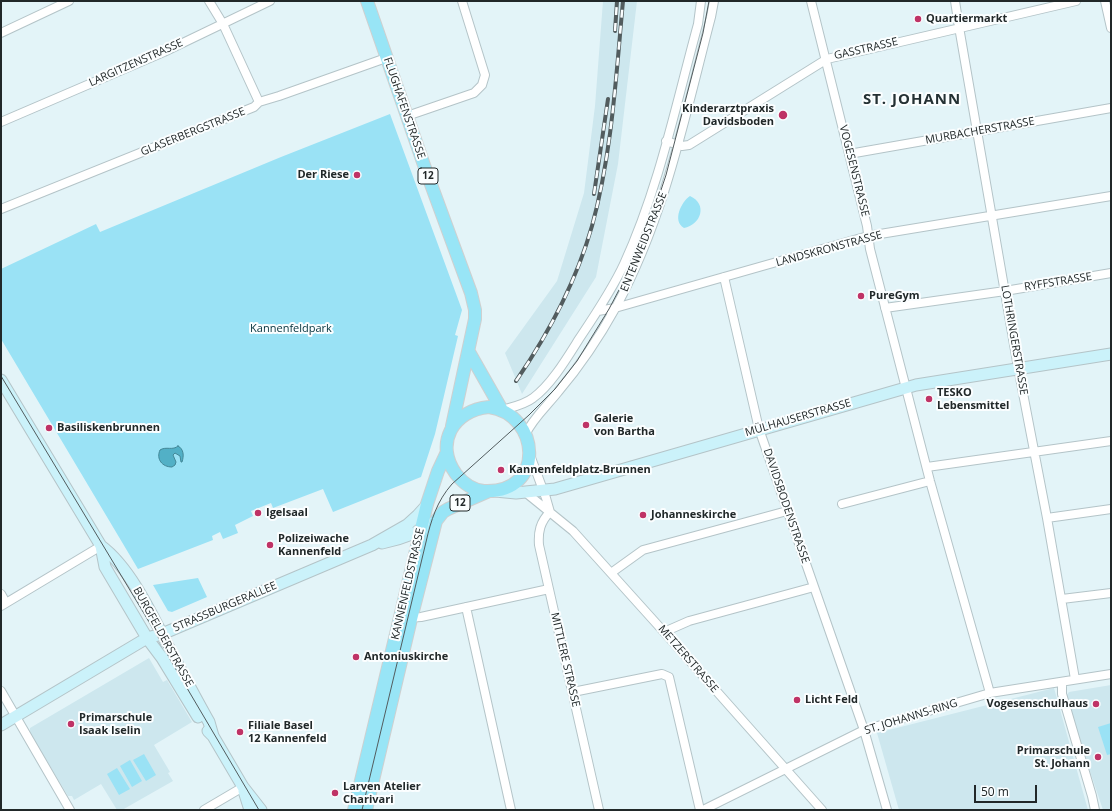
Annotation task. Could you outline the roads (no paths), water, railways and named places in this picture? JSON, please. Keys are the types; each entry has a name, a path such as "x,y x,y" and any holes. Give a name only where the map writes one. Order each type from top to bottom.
{"main road":[{"name":"FLUGHAFENSTRASSE","path":"367,1 474,304 475,319 452,426"},
{"path":"469,352 502,410 517,422 525,434 530,455 526,470 517,482 506,488 489,491 475,489 462,482 451,468 446,454 448,438 452,426 464,415 477,409 489,407 502,410"},
{"name":"KANNENFELDSTRASSE","path":"366,810 406,618 421,530 427,504 438,471 446,454"},
{"name":"KANNENFELDSTRASSE","path":"354,810 406,618 436,521 442,512 448,508 489,491"}],"street":[{"path":"1,33 69,1"},
{"path":"209,1 223,24 259,102"},
{"name":"LARGITZENSTRASSE","path":"1,122 164,52 270,1"},
{"path":"408,116 474,93 482,85 485,75 462,1"},
{"name":"ENTENWEIDSTRASSE","path":"502,410 528,402 548,383 598,311 624,264 644,214 666,141 698,24 701,1"},
{"name":"ENTENWEIDSTRASSE","path":"525,434 533,421 580,363 615,308 635,269 656,219 670,177 714,1"},
{"name":"VOGESENSTRASSE","path":"811,1 827,59 867,226 870,249 885,308 930,481 990,693"},
{"name":"LOTHRINGERSTRASSE","path":"955,1 1018,368 1062,599 1075,679"},
{"name":"GASSTRASSE","path":"678,145 686,146 692,144 827,59 959,27 1076,1"},
{"path":"1104,1 1111,28"},
{"name":"GLASERBERGSTRASSE","path":"1,209 254,108 259,102 386,58"},
{"name":"MURBACHERSTRASSE","path":"849,154 1111,108"},
{"path":"666,141 678,145"},
{"name":"LANDSKRONSTRASSE","path":"598,311 615,308 868,236 992,217 1111,196"},
{"name":"RYFFSTRASSE","path":"885,308 1005,291 1111,273"},
{"name":"DAVIDSBODENSTRASSE","path":"724,277 759,429 864,730 887,810"},
{"name":"MÜLHAUSERSTRASSE","path":"489,491 525,492 562,487 906,387 1111,354"},
{"name":"BURGFELDERSTRASSE","path":"1,380 101,546 124,568 162,634 209,722 213,736"},
{"path":"927,467 1111,440"},
{"path":"530,455 544,490 550,512"},
{"path":"842,504 930,481"},
{"name":"METZERSTRASSE","path":"525,492 573,532 822,810"},
{"name":"STRASSBURGERALLEE","path":"1,725 147,638 162,634 372,545 407,525 427,504"},
{"path":"1047,518 1111,509"},
{"path":"611,573 643,550 788,511"},
{"name":"MITTLERE STRASSE","path":"550,512 542,521 538,536 539,545 599,810"},
{"name":"STRASSBURGERALLEE","path":"372,545 398,540 421,530 436,521"},
{"path":"1,594 4,604 101,546"},
{"name":"BURGFELDERSTRASSE","path":"101,546 105,568 147,638 162,658 203,725 213,736 243,787 261,810"},
{"path":"664,632 689,621 814,587"},
{"path":"406,618 549,589"},
{"path":"1062,599 1111,593"},
{"path":"466,607 511,810"},
{"path":"572,692 662,674 669,677 701,810"},
{"name":"ST. JOHANNS-RING","path":"701,810 864,730 990,693 1111,674"},
{"path":"1062,682 1062,694 1095,810"},
{"path":"1,691 70,810"},
{"path":"204,810 243,787"},
{"name":"BURGFELDERSTRASSE","path":"243,787 250,810"}],"tram line":[{"path":"362,810 428,534 432,518 438,504 452,484 529,415 555,389 577,361 609,309 631,267 652,217 666,175 703,33 709,1"},
{"path":"1,376 157,635 259,810"}],"railway":[{"path":"615,31 617,1"},
{"path":"516,381 540,344 570,287 592,226 599,198 609,143 623,1"},
{"path":"594,194 608,99"}],"place":[{"name":"Quartiermarkt","path":"918,19"},
{"name":"Kinderarztpraxis Davidsboden","path":"783,115"},
{"name":"Der Riese","path":"357,175"},
{"name":"PureGym","path":"861,296"},
{"name":"TESKO Lebensmittel","path":"929,399"},
{"name":"Galerie von Bartha","path":"586,425"},
{"name":"Basiliskenbrunnen","path":"49,428"},
{"name":"Kannenfeldplatz-Brunnen","path":"501,470"},
{"name":"Igelsaal","path":"258,513"},
{"name":"Johanneskirche","path":"643,515"},
{"name":"Polizeiwache Kannenfeld","path":"270,545"},
{"name":"Antoniuskirche","path":"356,657"},
{"name":"Licht Feld","path":"797,700"},
{"name":"Vogesenschulhaus","path":"1096,704"},
{"name":"Primarschule Isaak Iselin","path":"71,724"},
{"name":"Filiale Basel 12 Kannenfeld","path":"240,732"},
{"name":"Primarschule St. Johann","path":"1098,757"},
{"name":"Larven Atelier Charivari","path":"335,793"}],"district":[{"name":"ST. JOHANN","path":"912,100"}],"park label":[{"name":"Kannenfeldpark","path":"291,329"}]}
